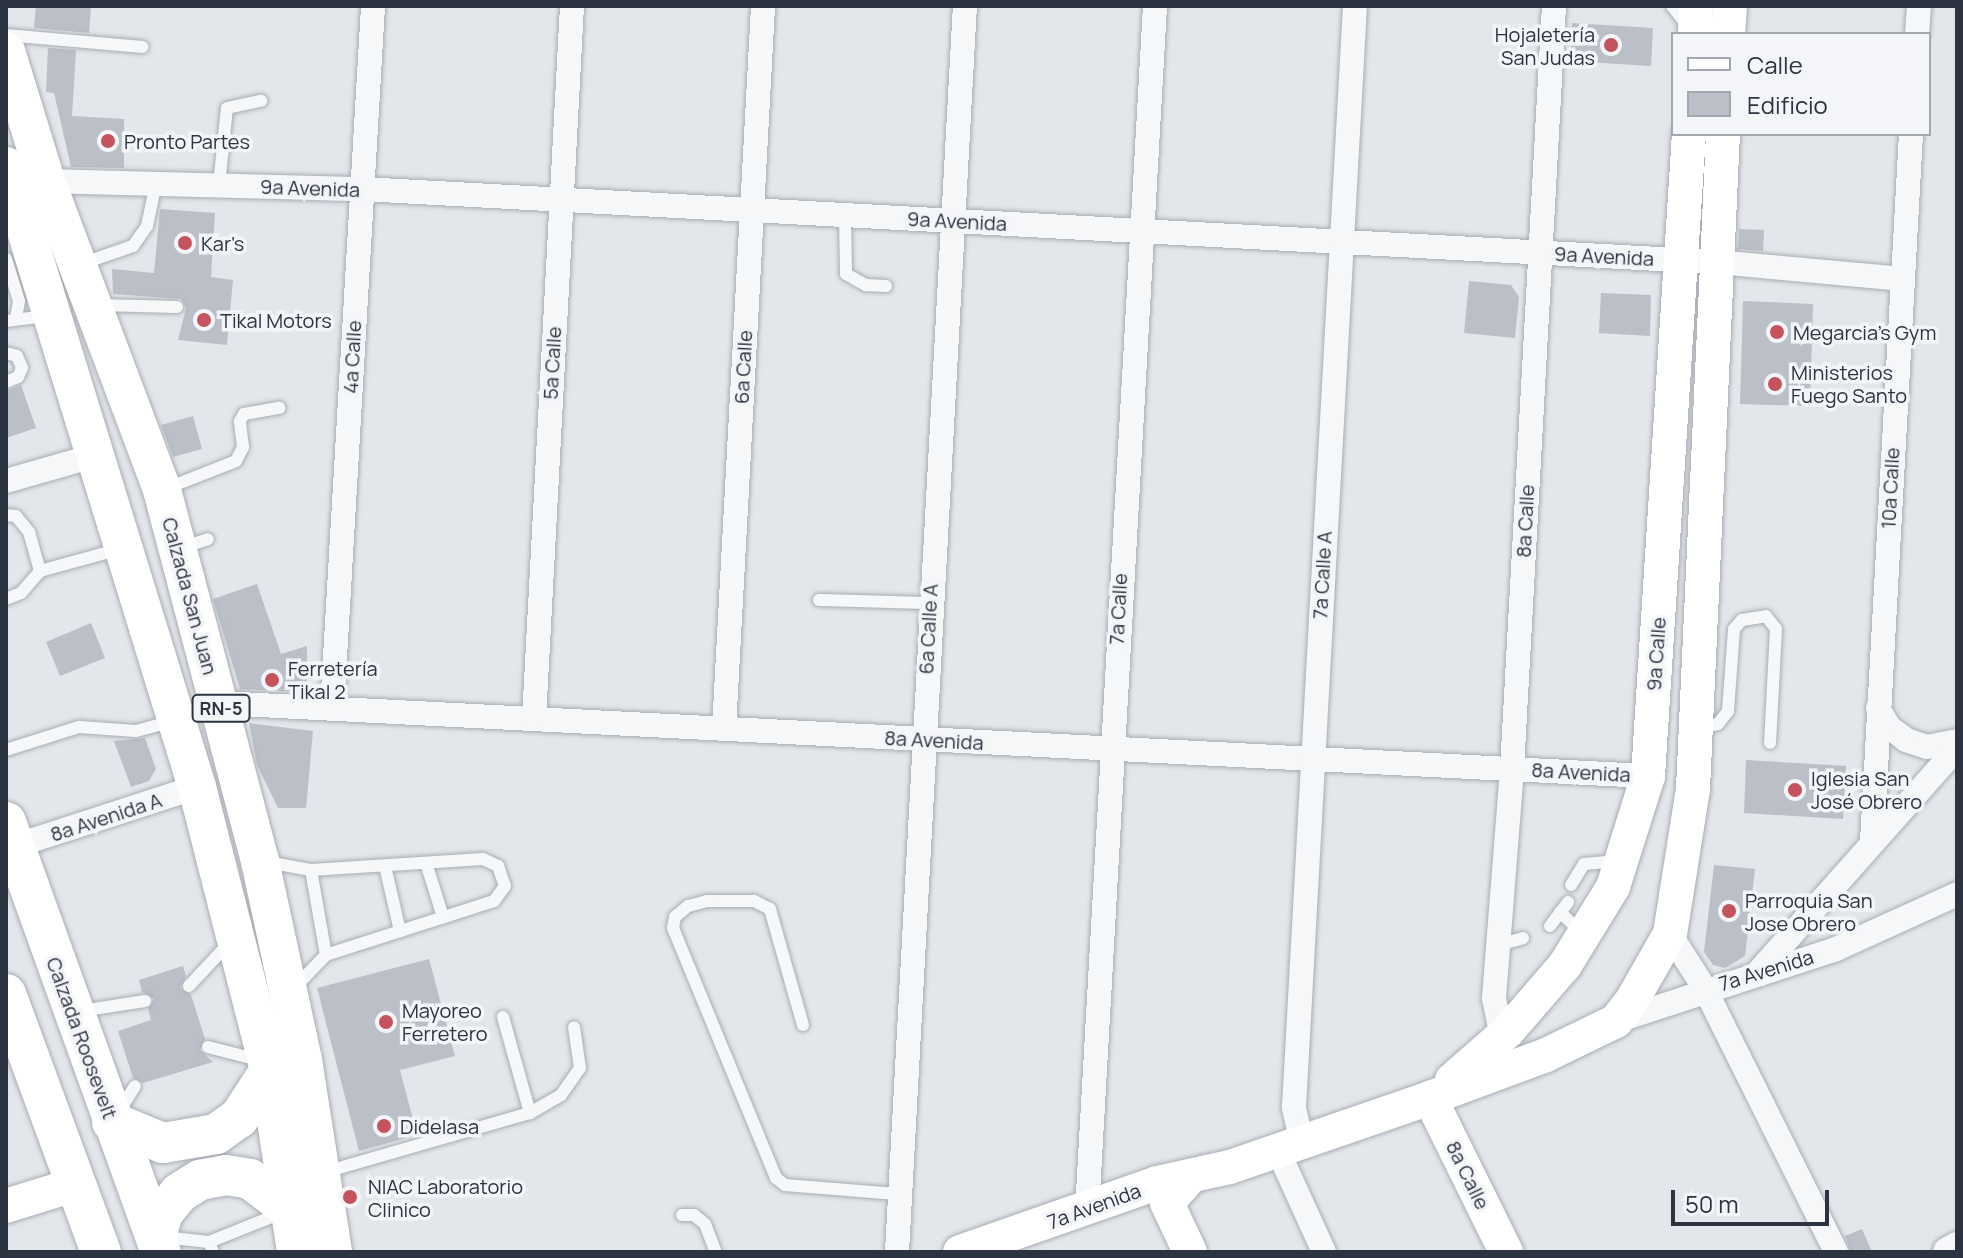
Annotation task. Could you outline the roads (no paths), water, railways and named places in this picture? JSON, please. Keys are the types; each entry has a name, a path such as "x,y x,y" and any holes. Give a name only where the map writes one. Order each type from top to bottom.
{"highway":[{"name":"Calzada Roosevelt","path":"10,834 72,1012 159,1244"},
{"path":"6,994 23,1056 77,1184 101,1252"},
{"path":"112,1122 163,1143 216,1134 239,1118 268,1067"},
{"path":"159,1244 163,1213 179,1193 213,1177 250,1179 291,1210"}],"main road":[{"path":"1694,32 1696,6"},
{"path":"1728,32 1730,6"},
{"name":"Calzada San Juan","path":"6,51 24,318 93,456 197,787 268,1067 296,1252"},
{"name":"9a Calle","path":"1430,1098 1508,1031 1571,916 1613,887 1648,776 1689,136"},
{"path":"1508,1031 1546,1055 1616,1021 1670,934 1693,789 1723,136"},
{"name":"Calzada San Juan","path":"17,212 78,265 162,490 192,544 220,703 289,993 333,1252"},
{"name":"7a Avenida","path":"960,1252 1290,1147 1546,1055"},
{"name":"8a Calle","path":"1430,1098 1506,1252"},
{"name":"7a Avenida","path":"1027,1252 1167,1203 1230,1167"},
{"path":"1190,1252 1167,1203 1191,1176"},
{"path":"6,1206 77,1184"}],"street":[{"name":"4a Calle","path":"332,709 373,6"},
{"name":"5a Calle","path":"534,719 572,6"},
{"name":"6a Calle","path":"724,729 763,6"},
{"name":"6a Calle A","path":"897,1252 897,1194 929,603 965,6"},
{"name":"7a Calle","path":"1087,1211 1110,749 1155,6"},
{"name":"7a Calle A","path":"1324,1252 1290,1147 1355,6"},
{"name":"8a Calle","path":"1508,1031 1495,1013 1512,769 1554,6"},
{"path":"1917,32 1919,6"},
{"name":"10a Calle","path":"1872,842 1911,136"},
{"name":"9a Avenida","path":"17,212 156,183 362,189 1682,260 1902,279"},
{"path":"6,481 93,456"},
{"name":"8a Avenida","path":"220,703 1648,776"},
{"path":"1878,708 1889,727 1906,740 1927,747 1957,741"},
{"path":"1760,970 1957,748"},
{"name":"8a Avenida A","path":"10,834 197,787"},
{"name":"7a Avenida","path":"1616,1021 1760,970 1836,949 1957,894"},
{"path":"1670,934 1705,989 1836,1252"},
{"path":"1948,1252 1957,1247"}],"lane":[{"path":"1672,6 1692,32"},
{"path":"6,35 142,47"},
{"path":"219,185 227,108 261,101"},
{"path":"78,265 133,246 147,226 156,183"},
{"path":"845,215 846,274 866,285 886,286"},
{"path":"93,305 177,307"},
{"path":"6,353 17,356 22,368 18,377 6,382"},
{"path":"162,490 236,461 243,447 240,421 244,414 279,408"},
{"path":"6,515 16,516 29,532 40,571"},
{"path":"6,599 21,593 40,571 122,548"},
{"path":"819,600 929,603"},
{"path":"1696,728 1718,724 1728,711 1734,629 1742,620 1766,616 1776,629 1770,743"},
{"path":"6,750 79,727 136,731 177,720"},
{"path":"1571,885 1584,864 1621,860"},
{"path":"260,861 311,870 491,861 505,886 494,901 326,955 289,993"},
{"path":"426,863 443,917"},
{"path":"385,866 400,931"},
{"path":"311,870 326,955"},
{"path":"803,1025 770,909 754,901 707,901 688,906 675,917 673,928 776,1178 785,1185 897,1194"},
{"path":"1550,926 1571,916"},
{"path":"189,986 235,937"},
{"path":"1499,945 1523,938"},
{"path":"72,1012 145,1001"},
{"path":"503,1017 530,1113"},
{"path":"318,1173 530,1113 561,1095 575,1079 580,1068 574,1027"},
{"path":"208,1047 268,1067"},
{"path":"112,1122 135,1086"},
{"path":"159,1244 211,1247 291,1210"},
{"path":"682,1215 700,1219 716,1252"}],"place":[{"name":"Hojaletería San Judas","path":"1611,45"},
{"name":"Pronto Partes","path":"108,141"},
{"name":"Kar's","path":"185,243"},
{"name":"Tikal Motors","path":"204,320"},
{"name":"Megarcia's Gym","path":"1777,332"},
{"name":"Ministerios Fuego Santo","path":"1775,384"},
{"name":"Ferretería Tikal 2","path":"272,680"},
{"name":"Iglesia San José Obrero","path":"1795,790"},
{"name":"Parroquia San Jose Obrero","path":"1729,911"},
{"name":"Mayoreo Ferretero","path":"386,1022"},
{"name":"Didelasa","path":"384,1126"},
{"name":"NIAC Laboratorio Clinico","path":"350,1197"}]}
